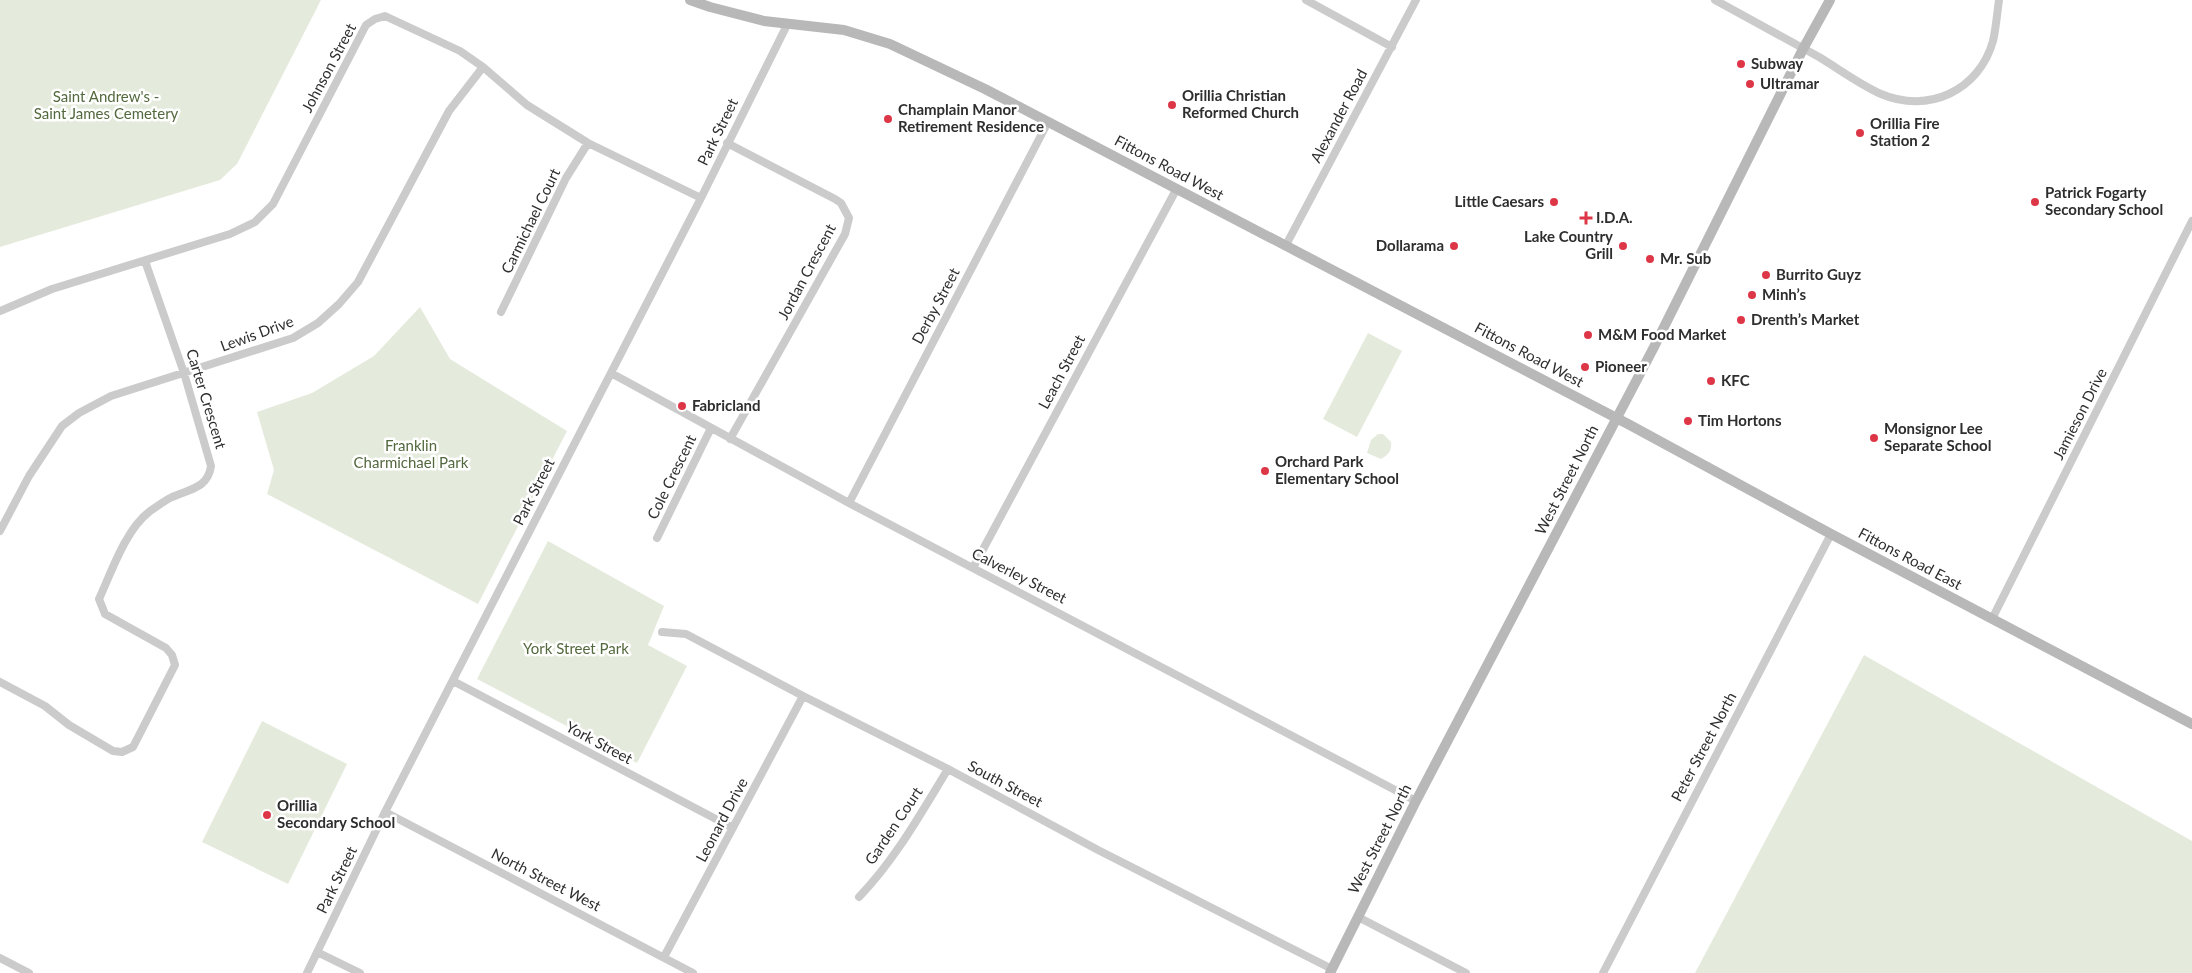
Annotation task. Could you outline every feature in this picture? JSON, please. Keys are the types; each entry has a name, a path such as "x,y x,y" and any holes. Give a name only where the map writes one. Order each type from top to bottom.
{"street":[{"name":"Fittons Road West","path":"690,0 728,12 787,25 844,30 890,44 985,89 1616,418"},
{"path":"1306,0 1392,47"},
{"name":"Alexander Road","path":"1286,245 1416,0"},
{"path":"1715,0 1881,94 1915,101 1938,99 1960,89 1976,74 1993,41 1999,0"},
{"name":"West Street North","path":"1331,971 1416,801 1658,339 1803,49 1830,0"},
{"name":"Johnson Street","path":"0,311 52,289 230,234 256,222 273,204 366,26 375,19 385,16 460,51 483,67 527,105 588,143 700,198"},
{"name":"Park Street","path":"306,973 385,812 787,25"},
{"name":"Lewis Drive","path":"0,531 28,476 62,426 79,413 112,396 293,338 318,323 339,304 358,282 373,256 449,111 483,67"},
{"name":"Derby Street","path":"849,503 1048,122"},
{"name":"Carmichael Court","path":"501,312 566,178 588,143"},
{"name":"Jordan Crescent","path":"727,143 835,199 840,203 849,218 845,234 730,439"},
{"name":"Leach Street","path":"973,568 1176,190"},
{"name":"Jamieson Drive","path":"1992,619 2192,221"},
{"name":"Carter Crescent","path":"0,682 45,706 69,725 113,751 122,752 132,747 175,665 172,655 166,648 105,614 100,606 99,599 130,535 147,514 171,498 194,489 210,476 209,454 184,373 145,261"},
{"name":"Calverley Street","path":"610,373 849,503 1416,801"},
{"name":"Fittons Road East","path":"1616,418 1831,534 2192,724"},
{"name":"Cole Crescent","path":"657,538 711,428"},
{"name":"Peter Street North","path":"1603,973 1650,878 1831,534"},
{"name":"South Street","path":"662,632 686,634 948,769 1098,850 1331,971"},
{"name":"York Street","path":"453,681 733,828"},
{"name":"Leonard Drive","path":"664,957 804,696"},
{"name":"Garden Court","path":"859,897 870,886 909,833 948,769"},
{"name":"North Street West","path":"385,812 693,973"},
{"path":"1358,916 1466,973"},
{"path":"317,952 360,973"},
{"path":"0,958 17,970 29,973"}],"green space":[{"name":"Saint Andrew's - Saint James Cemetery","path":"0,0 321,0 237,164 220,180 0,247"},
{"name":"Franklin Charmichael Park","path":"420,307 450,359 567,431 478,604 267,494 274,470 257,412 312,393 374,356"},
{"path":"1368,333 1402,351 1357,437 1323,419"},
{"path":"1378,434 1383,434 1391,442 1389,452 1381,459 1367,453 1371,440"},
{"name":"York Street Park","path":"548,541 664,606 648,645 687,666 637,763 477,679"},
{"path":"1864,655 2192,841 2192,973 1695,973"},
{"path":"262,721 347,764 288,884 202,842"}],"place":[{"name":"Subway","path":"1741,64"},
{"name":"Ultramar","path":"1750,84"},
{"name":"Orillia Christian Reformed Church","path":"1172,105"},
{"name":"Champlain Manor Retirement Residence","path":"888,119"},
{"name":"Orillia Fire Station 2","path":"1860,133"},
{"name":"Little Caesars","path":"1554,202"},
{"name":"Patrick Fogarty Secondary School","path":"2035,202"},
{"name":"I.D.A.","path":"1586,218"},
{"name":"Dollarama","path":"1454,246"},
{"name":"Lake Country Grill","path":"1623,246"},
{"name":"Mr. Sub","path":"1650,259"},
{"name":"Burrito Guyz","path":"1766,275"},
{"name":"Minh’s","path":"1752,295"},
{"name":"Drenth’s Market","path":"1741,320"},
{"name":"M&M Food Market","path":"1588,335"},
{"name":"Pioneer","path":"1585,367"},
{"name":"KFC","path":"1711,381"},
{"name":"Fabricland","path":"682,406"},
{"name":"Tim Hortons","path":"1688,421"},
{"name":"Monsignor Lee Separate School","path":"1874,438"},
{"name":"Orchard Park Elementary School","path":"1265,471"},
{"name":"Orillia Secondary School","path":"267,815"}]}
